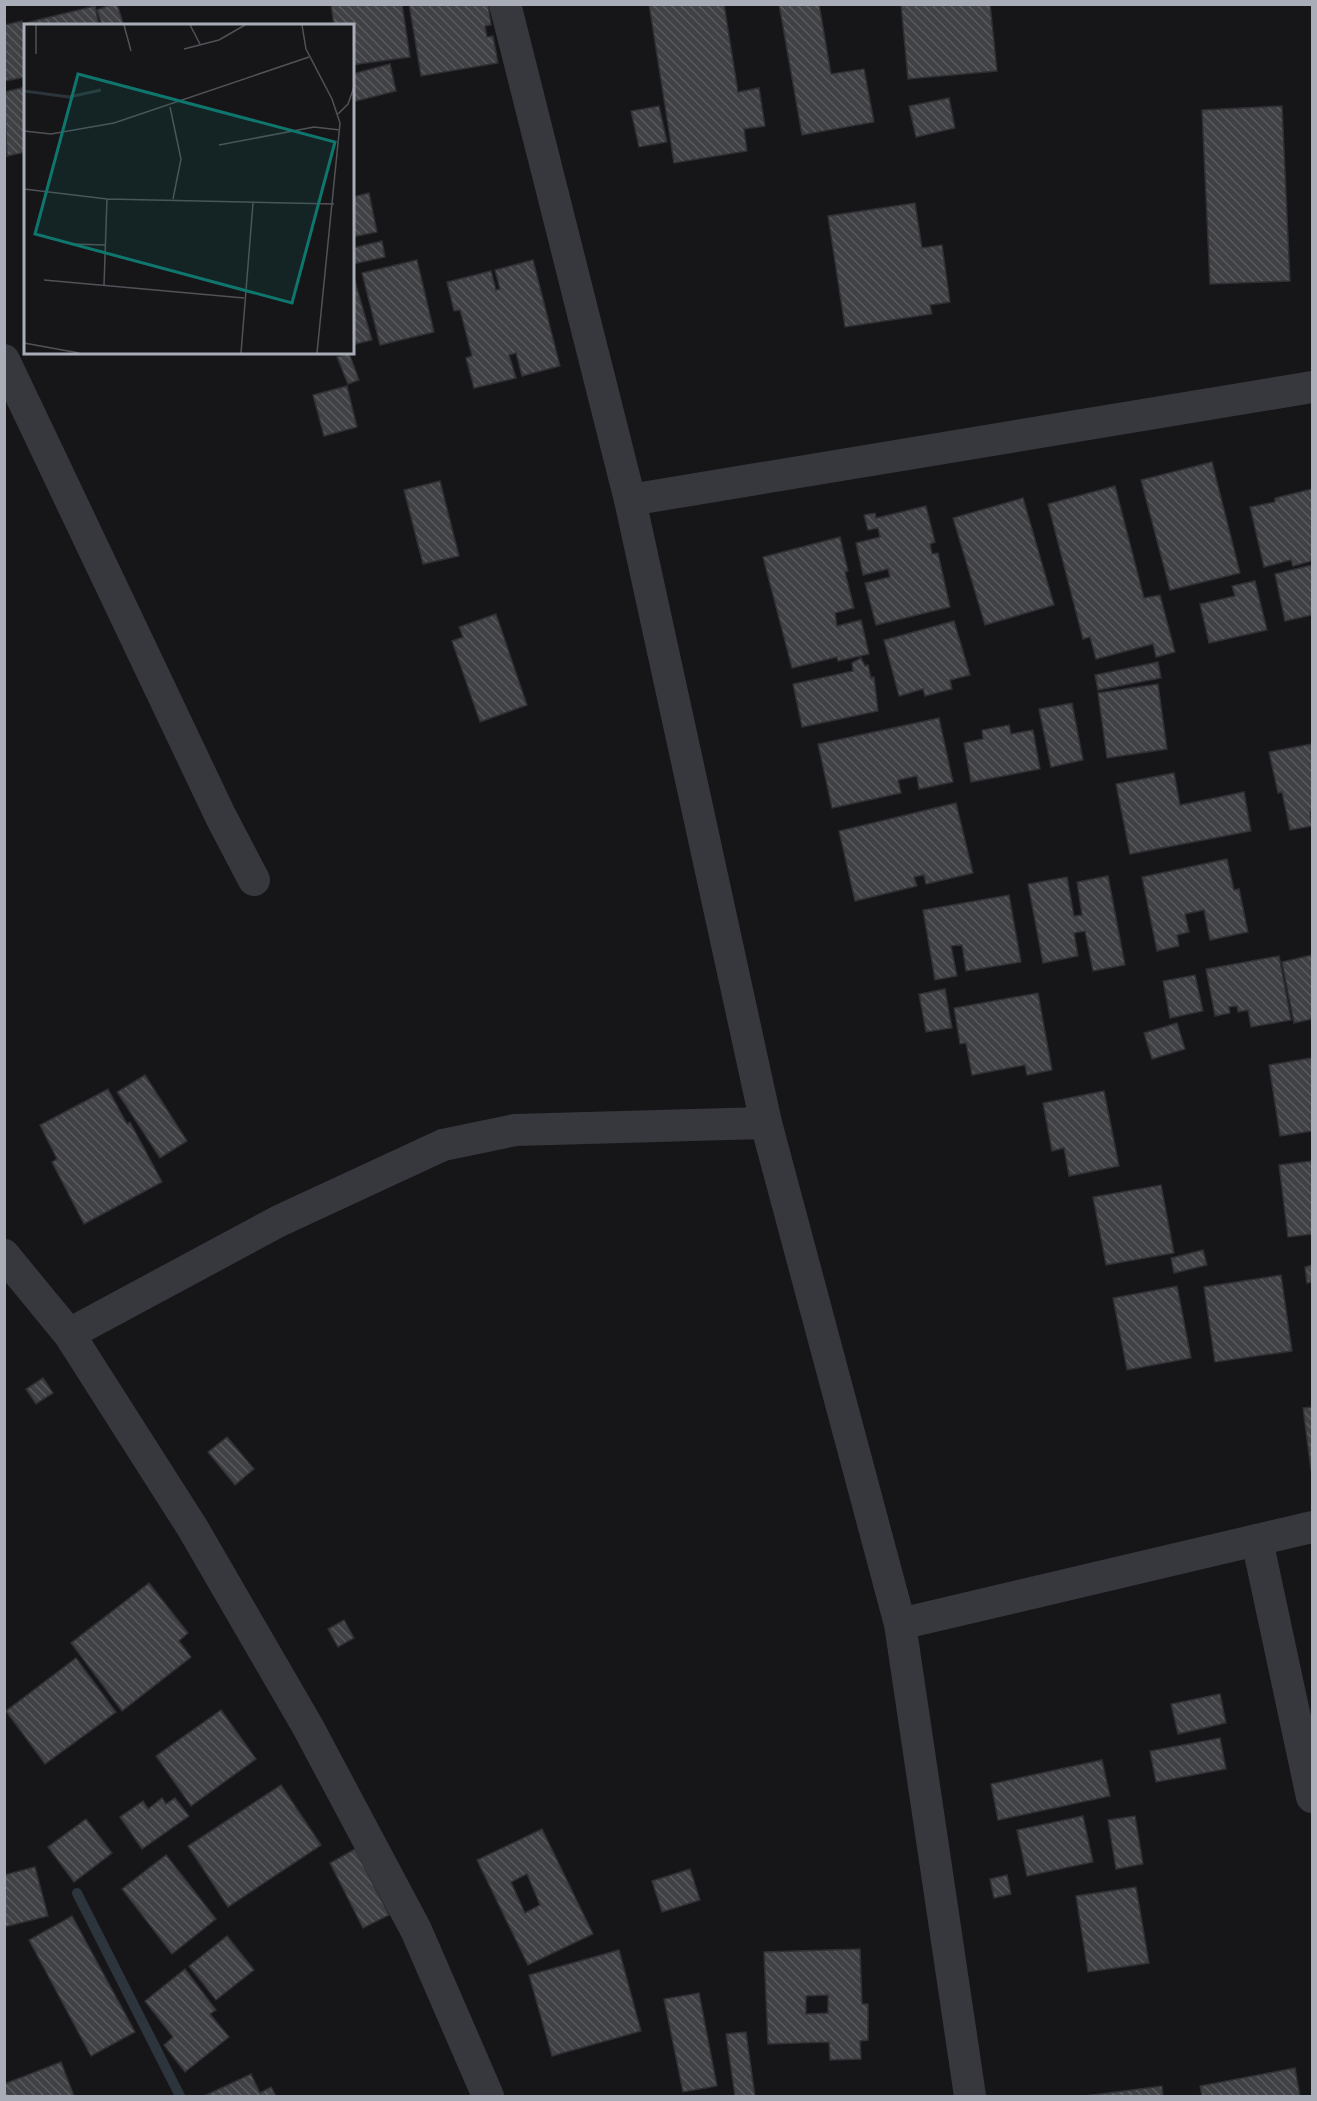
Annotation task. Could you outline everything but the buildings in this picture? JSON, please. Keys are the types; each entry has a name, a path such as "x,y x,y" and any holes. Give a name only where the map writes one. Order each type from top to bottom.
{"street":[{"path":"505,4 630,500 766,1123 900,1624 970,2097"},
{"path":"4,360 216,806 254,880"},
{"path":"630,500 1312,387"},
{"path":"69,1334 279,1221 443,1144 515,1130 766,1123"},
{"path":"4,1255 69,1334 192,1527 308,1726 416,1930 488,2097"},
{"path":"900,1624 1312,1527"},
{"path":"1257,1540 1312,1797"}],"waterway":[{"path":"77,1893 180,2096"}]}
